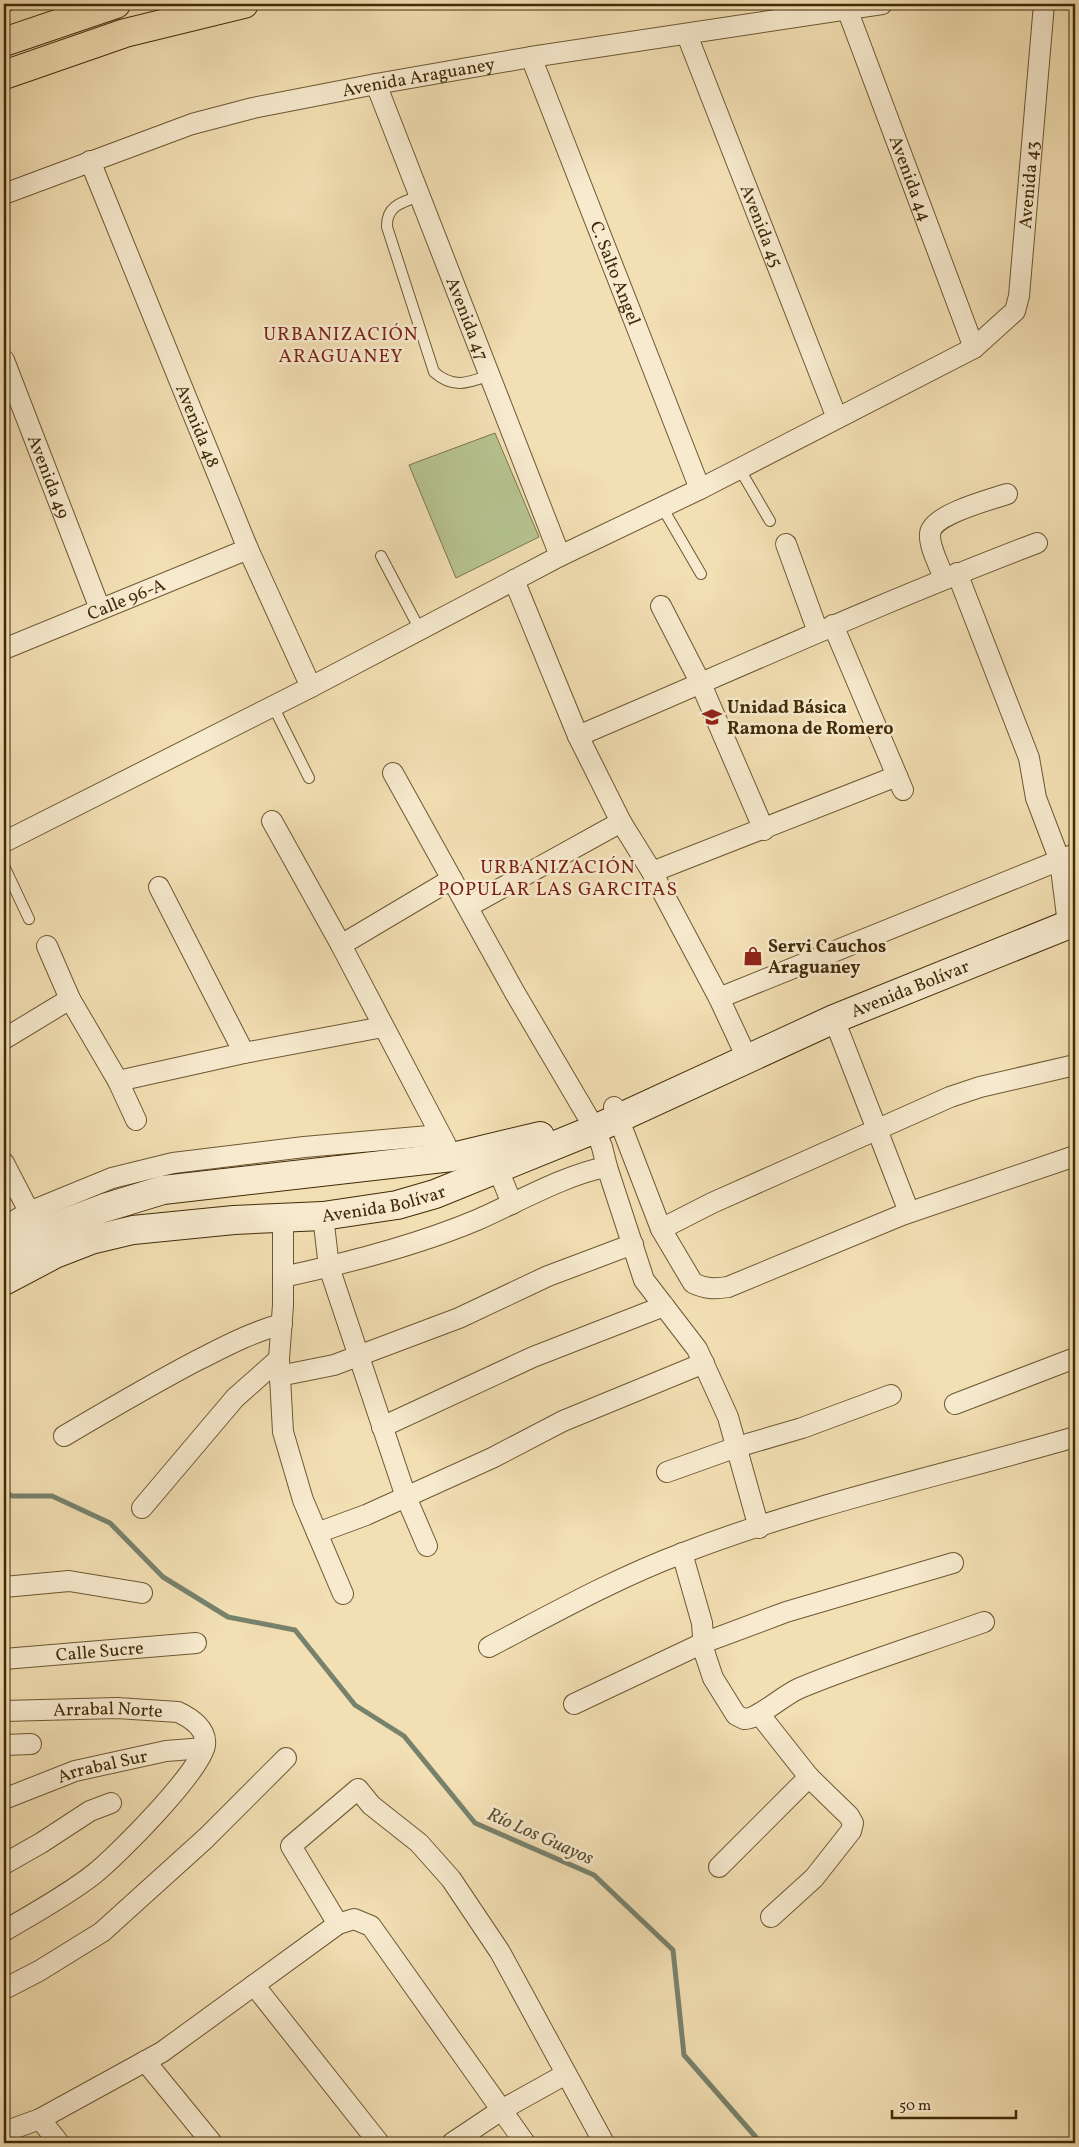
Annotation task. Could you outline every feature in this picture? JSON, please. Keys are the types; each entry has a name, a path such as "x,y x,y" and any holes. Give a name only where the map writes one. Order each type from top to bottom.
{"highway":[{"path":"4,42 116,4"},
{"path":"4,75 125,32 244,4"}],"main road":[{"name":"Avenida Bolívar","path":"4,1281 55,1254 92,1240 133,1230 234,1220 323,1216 396,1205 435,1194 498,1169 603,1118 747,1058 834,1019 1072,923"},
{"name":"Avenida Bolívar","path":"4,1252 34,1222 104,1208 163,1190 310,1174 446,1146 532,1139 603,1118"}],"street":[{"path":"847,9 882,4"},
{"name":"Avenida 43","path":"4,842 311,687 560,556 700,489 974,348 1015,311 1019,296 1044,4"},
{"name":"Avenida Araguaney","path":"4,194 192,124 253,108 531,57 687,35 847,9"},
{"name":"Avenida 44","path":"847,9 974,348"},
{"name":"Avenida 45","path":"687,35 837,418"},
{"name":"C. Salto Angel","path":"531,57 700,489"},
{"name":"Avenida 47","path":"376,84 560,556"},
{"name":"Avenida 48","path":"90,161 248,550 311,687"},
{"name":"Avenida 49","path":"4,360 97,601"},
{"path":"1007,494 947,516 933,525 930,533 931,542 951,576 1021,733 1029,758 1036,798 1068,858 1072,923"},
{"path":"578,736 826,628 951,576 1037,543"},
{"path":"652,872 764,830 900,783 786,544"},
{"name":"Calle 96-A","path":"4,649 97,601 248,550"},
{"path":"514,580 578,736 621,822 652,872 719,998 747,1058"},
{"path":"661,606 701,684 764,830"},
{"path":"394,772 452,879 603,1118 661,1229 693,1283 701,1287 714,1289 728,1287 909,1212 1075,1156"},
{"path":"272,821 341,945 446,1146 469,1180"},
{"path":"469,906 621,822"},
{"path":"719,998 1068,858"},
{"path":"341,945 452,879"},
{"path":"159,887 244,1053"},
{"path":"47,946 70,999 118,1081 136,1120"},
{"path":"4,1039 70,999"},
{"path":"834,1019 909,1212"},
{"path":"118,1081 244,1053 383,1027"},
{"path":"661,1229 721,1199 950,1097 980,1087 1075,1065"},
{"path":"603,1118 602,1146 607,1167 644,1280 704,1362 728,1417 759,1528"},
{"path":"4,1227 34,1222 112,1178 173,1163 304,1147 446,1146"},
{"path":"304,1147 310,1174"},
{"path":"4,1163 34,1222 55,1254"},
{"path":"283,1278 329,1267 475,1220 586,1172 607,1167"},
{"path":"498,1169 512,1204"},
{"path":"323,1216 329,1267 406,1497 427,1546"},
{"path":"283,1218 282,1324 278,1368 283,1432 303,1500 343,1594"},
{"path":"142,1508 234,1398 278,1368 334,1365 360,1356 459,1318 548,1276 633,1244"},
{"path":"382,1426 533,1357 664,1306"},
{"path":"64,1436 208,1355 259,1330 282,1324"},
{"path":"955,1404 1075,1358"},
{"path":"317,1534 406,1497 492,1458 541,1431 704,1362"},
{"path":"667,1472 736,1447 802,1428 890,1394"},
{"path":"488,1647 595,1592 682,1553 871,1492 1075,1436"},
{"path":"682,1553 702,1623 703,1643 713,1678 736,1715 749,1719 760,1715 775,1701 798,1689 984,1622"},
{"path":"574,1704 703,1643 786,1612 954,1563"},
{"path":"4,1587 69,1581 142,1593"},
{"name":"Calle Sucre","path":"4,1659 196,1642"},
{"name":"Arrabal Norte","path":"4,1711 117,1708 170,1711 186,1716 204,1740"},
{"path":"760,1715 809,1777 849,1816 853,1823 851,1831 814,1878 770,1917"},
{"path":"4,1930 41,1910 93,1874 124,1847 189,1773 204,1740"},
{"name":"Arrabal Sur","path":"4,1799 75,1771 166,1751 204,1740"},
{"path":"4,1746 31,1744"},
{"path":"4,1988 39,1971 102,1932 212,1832 286,1758"},
{"path":"719,1867 809,1777"},
{"path":"338,1924 291,1846 358,1789 371,1805 419,1843 451,1879 500,1952 604,2143"},
{"path":"4,1864 41,1843 90,1811 111,1803"},
{"path":"4,2132 40,2119 162,2052 338,1924 354,1919 371,1926 525,2143"},
{"path":"254,1985 379,2143"},
{"path":"145,2060 212,2143"},
{"path":"452,2143 503,2110 566,2074"},
{"path":"40,2119 58,2143"}],"lane":[{"path":"420,196 399,203 391,209 386,218 386,227 434,372 442,380 452,384 463,384 490,375"},
{"path":"739,468 770,521"},
{"path":"662,507 701,574"},
{"path":"381,556 420,630"},
{"path":"272,706 309,778"},
{"path":"4,866 29,919"}],"green space":[{"path":"495,433 539,537 456,578 409,465"}],"waterway":[{"path":"4,11 23,4"},
{"name":"Río Los Guayos","path":"4,1491 12,1496 52,1496 110,1523 163,1577 228,1617 295,1630 355,1705 404,1736 475,1823 594,1875 673,1950 684,2055 761,2143"}],"place":[{"name":"Unidad Básica Ramona de Romero","path":"712,717"},
{"name":"Servi Cauchos Araguaney","path":"753,956"}],"district":[{"name":"URBANIZACIÓN ARAGUANEY","path":"341,344"},
{"name":"URBANIZACIÓN POPULAR LAS GARCITAS","path":"558,877"}]}
